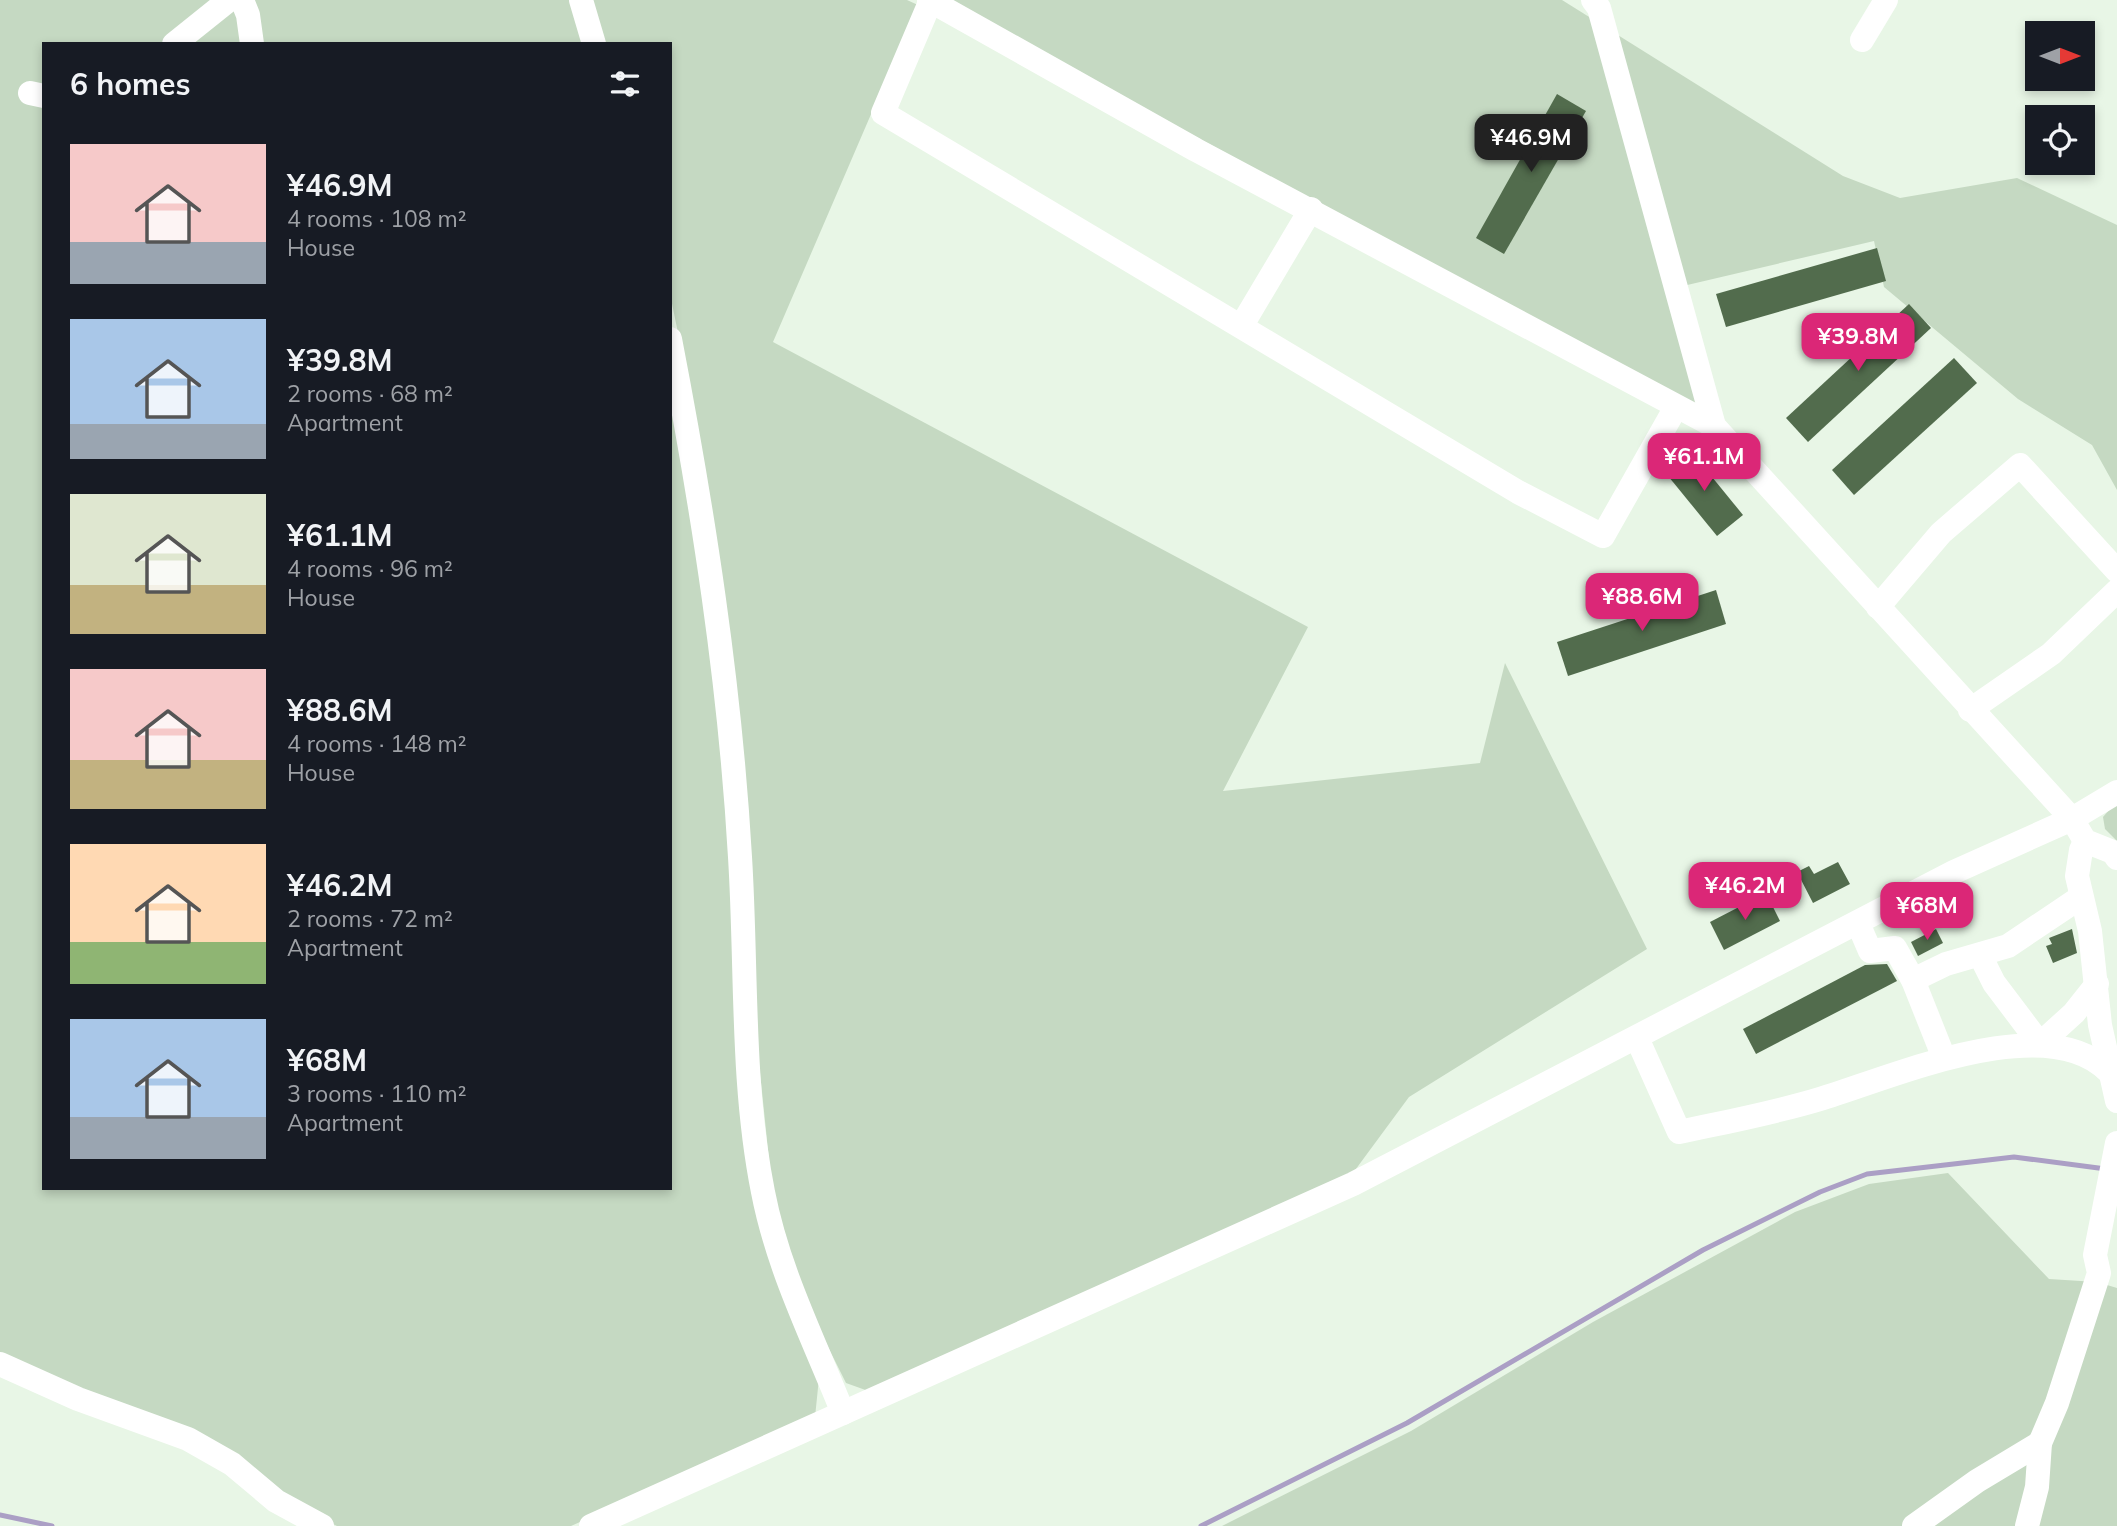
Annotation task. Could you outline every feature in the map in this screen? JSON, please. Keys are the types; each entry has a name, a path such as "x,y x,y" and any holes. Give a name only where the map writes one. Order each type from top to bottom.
{"lane":[{"path":"176,42 229,0"},
{"path":"242,0 248,15 253,42"},
{"path":"581,0 593,42"},
{"path":"1676,407 1603,536 1518,492 883,113 930,0 1196,150 1714,426 2071,819 2085,841 2113,852 2117,858"},
{"path":"1593,0 1599,8 1621,83 1714,426"},
{"path":"1862,40 1886,0"},
{"path":"1242,325 1311,209"},
{"path":"672,351 710,574 733,752 750,1096 762,1191 796,1302 844,1413"},
{"path":"1878,607 1941,533 2020,465 2117,571"},
{"path":"1970,710 2051,654 2117,591"},
{"path":"591,1526 1353,1184 1954,873 2071,819 2117,792"},
{"path":"2085,841 2078,863 2081,897 2090,930 2100,1025 2117,1101"},
{"path":"1913,980 1946,964 2022,939 2081,897"},
{"path":"1858,923 1870,951 1895,948 1913,980 1944,1058"},
{"path":"1980,955 1994,983 2040,1044"},
{"path":"2040,1044 2074,1013 2097,984"},
{"path":"1637,1038 1679,1132 1819,1100 1944,1058 2040,1044 2080,1051 2109,1072"},
{"path":"2027,1526 2037,1487 2040,1443 2108,1276 2095,1255 2117,1143"},
{"path":"0,1364 78,1399 188,1439 232,1464 276,1500 322,1526"},
{"path":"1914,1526 1977,1480 2040,1443"}],"green space":[{"path":"0,0 571,0 583,42 42,42 42,1190 672,1190 672,399 686,478 724,753 741,1096 819,1378 815,1417 571,1526 337,1526 0,1358"},
{"path":"590,0 907,0 918,5 773,342 1308,627 1223,791 1480,763 1505,663 1647,949 1409,1097 1350,1177 871,1392 846,1383 804,1299 772,1189 690,391 672,304 672,42 602,42"},
{"path":"943,0 1562,0 1594,20 1701,410"},
{"path":"1613,32 1843,176 1900,198 2017,178 2117,225 2117,490 2092,445 2018,399 1884,287 1874,241 1683,286"},
{"path":"2117,801 2117,841 2105,829 2103,817"},
{"path":"1948,1173 2049,1279 2097,1282 2117,1288 2117,1526 1222,1526 1411,1431 1593,1322 1795,1212 1869,1184"}],"building":[{"path":"1557,94 1586,111 1504,254 1476,238"},
{"path":"1877,248 1886,281 1726,327 1716,294"},
{"path":"1909,304 1931,328 1808,442 1786,418"},
{"path":"1954,358 1977,383 1854,495 1832,470"},
{"path":"1690,450 1743,515 1717,536 1664,471"},
{"path":"1716,590 1726,624 1568,676 1557,642"},
{"path":"1838,862 1850,884 1813,903 1797,872 1809,866 1814,874"},
{"path":"1766,893 1780,921 1724,950 1710,922"},
{"path":"1936,929 1943,943 1918,956 1911,942"},
{"path":"2072,929 2077,953 2053,963 2046,946 2052,944 2049,938"},
{"path":"1887,964 1897,981 1756,1054 1743,1029 1865,965"}],"waterway":[{"path":"1201,1526 1407,1423 1703,1250 1820,1192 1867,1174 2014,1157 2106,1169"},
{"path":"0,1515 52,1526"}]}
